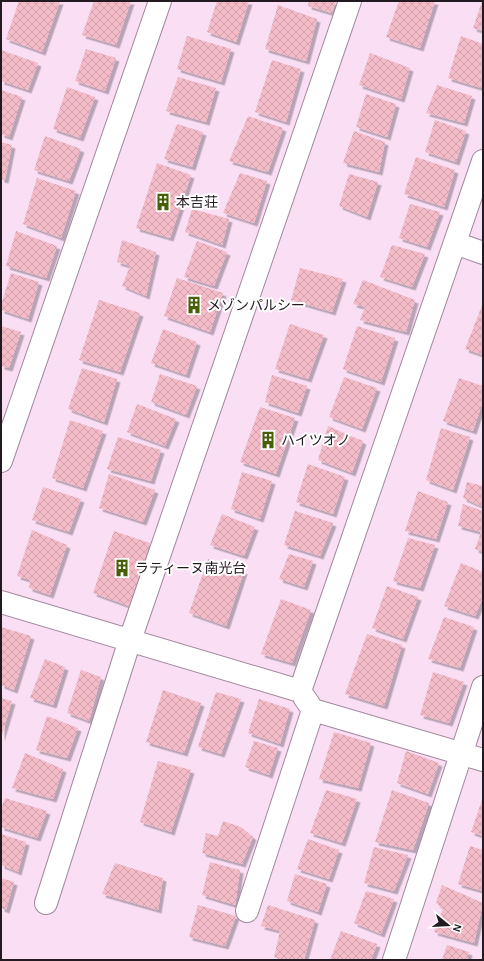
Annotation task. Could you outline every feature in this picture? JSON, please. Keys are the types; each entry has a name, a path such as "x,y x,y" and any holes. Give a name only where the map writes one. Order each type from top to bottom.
{"street":[{"path":"1,461 160,1"},
{"path":"46,903 130,640 350,1"},
{"path":"300,691 483,161"},
{"path":"455,243 483,254"},
{"path":"1,602 300,691 313,710 483,760"},
{"path":"394,960 483,686"},
{"path":"247,911 313,710"}],"building":[{"path":"19,1 60,1 42,52 6,39"},
{"path":"94,1 131,1 116,45 82,35"},
{"path":"217,1 249,1 236,42 207,32"},
{"path":"309,1 336,1 332,13 308,6"},
{"path":"399,1 435,1 420,48 386,37"},
{"path":"483,1 483,31 473,28"},
{"path":"278,5 317,19 306,61 265,49"},
{"path":"187,36 231,49 221,82 177,69"},
{"path":"461,36 483,44 483,80 481,88 448,78"},
{"path":"86,49 116,58 105,91 75,81"},
{"path":"1,50 38,63 28,90 1,81"},
{"path":"370,53 410,68 401,99 359,85"},
{"path":"272,60 301,69 286,122 255,112"},
{"path":"178,77 216,88 206,122 166,111"},
{"path":"437,85 472,96 464,123 426,113"},
{"path":"67,87 95,97 80,138 53,129"},
{"path":"1,90 22,97 9,137 1,134"},
{"path":"366,94 396,104 387,137 356,127"},
{"path":"248,116 283,128 268,172 229,161"},
{"path":"435,120 466,131 456,162 425,152"},
{"path":"177,124 203,132 192,167 164,159"},
{"path":"354,131 385,142 379,172 343,163"},
{"path":"45,136 81,149 69,181 34,170"},
{"path":"1,142 12,145 5,180 1,179"},
{"path":"416,157 455,170 444,207 404,194"},
{"name":"本吉荘","path":"157,163 191,175 170,238 136,228"},
{"path":"240,173 267,181 254,223 223,213"},
{"path":"349,174 378,182 367,217 339,206"},
{"path":"37,178 76,191 61,238 23,224"},
{"path":"410,204 440,212 427,247 399,238"},
{"path":"192,209 229,219 222,245 185,232"},
{"path":"16,231 57,246 46,278 6,266"},
{"path":"122,240 156,252 146,296 122,286 130,266 117,262"},
{"path":"197,241 227,252 214,286 184,277"},
{"path":"392,245 425,254 412,287 380,277"},
{"path":"300,268 343,279 332,312 291,300"},
{"path":"11,273 39,282 28,319 1,310 1,305"},
{"name":"メゾンパルシー","path":"177,278 223,293 210,332 164,316"},
{"path":"363,280 415,300 406,332 360,320 365,307 353,304"},
{"path":"99,300 140,313 120,372 79,360"},
{"path":"483,303 483,355 465,349"},
{"path":"290,324 324,335 308,379 275,369"},
{"path":"1,326 21,332 9,368 1,366"},
{"path":"357,326 395,338 381,382 343,369"},
{"path":"163,329 197,342 186,375 151,363"},
{"path":"82,368 117,379 104,422 68,409"},
{"path":"160,374 197,386 186,415 151,402"},
{"path":"272,375 307,386 298,413 265,402"},
{"path":"344,377 377,388 362,429 329,417"},
{"path":"459,378 483,386 483,401 473,431 443,421"},
{"path":"137,404 176,419 165,446 127,432"},
{"name":"ハイツオノ","path":"260,407 295,418 276,474 240,462"},
{"path":"70,420 103,431 83,488 52,478"},
{"path":"328,426 363,441 352,473 318,460"},
{"path":"441,428 470,437 453,490 426,480"},
{"path":"118,437 161,450 151,481 107,469"},
{"path":"308,464 345,477 333,514 296,502"},
{"path":"242,472 272,481 260,519 231,509"},
{"path":"109,474 155,490 143,522 99,508"},
{"path":"467,482 483,486 483,507 463,498"},
{"path":"43,487 81,499 69,532 32,520"},
{"path":"418,491 448,502 436,539 405,531"},
{"path":"463,504 483,511 483,552 475,549 481,532 458,526"},
{"path":"295,511 333,523 320,556 284,545"},
{"path":"222,514 255,527 244,556 210,545"},
{"path":"32,530 67,545 50,595 29,588 30,580 17,576"},
{"name":"ラティーヌ南光台","path":"114,531 150,543 129,606 93,593"},
{"path":"408,538 435,545 420,588 393,581"},
{"path":"289,554 313,561 304,587 279,579"},
{"path":"208,559 244,571 226,626 189,613"},
{"path":"461,563 483,572 483,597 475,616 444,606"},
{"path":"387,586 418,597 403,639 372,628"},
{"path":"281,599 311,610 292,663 261,654"},
{"path":"444,617 474,627 460,668 428,659"},
{"path":"1,627 31,636 14,690 1,685"},
{"path":"367,634 402,645 384,706 345,694"},
{"path":"45,659 65,667 53,705 30,698"},
{"path":"81,670 101,677 89,721 67,713"},
{"path":"433,672 464,682 449,723 420,715"},
{"path":"163,690 201,703 184,753 146,742"},
{"path":"216,692 241,699 221,754 198,747"},
{"path":"1,698 12,701 1,738"},
{"path":"259,699 290,709 280,744 248,733"},
{"path":"47,716 78,728 67,758 36,750"},
{"path":"334,732 371,743 358,788 319,779"},
{"path":"254,741 278,748 269,775 245,767"},
{"path":"406,751 439,763 428,794 397,783"},
{"path":"25,753 63,769 53,799 12,788"},
{"path":"158,761 191,770 171,832 140,822"},
{"path":"326,790 357,799 342,843 310,833"},
{"path":"392,790 429,803 413,850 375,842"},
{"path":"483,797 483,836 471,832"},
{"path":"5,798 47,811 37,838 1,827 1,809"},
{"path":"223,821 241,827 253,837 242,864 202,853 206,833 218,836"},
{"path":"1,834 26,842 18,872 1,865"},
{"path":"308,839 339,850 329,879 297,869"},
{"path":"470,846 483,850 483,891 458,884"},
{"path":"374,847 408,855 394,891 364,883"},
{"path":"210,862 240,870 235,905 202,895"},
{"path":"115,863 163,878 158,910 102,894"},
{"path":"295,874 327,884 318,912 287,901"},
{"path":"1,878 14,882 6,910 1,908"},
{"path":"442,885 483,903 474,943 434,932 443,909 436,903"},
{"path":"366,891 394,899 381,934 354,923"},
{"path":"198,905 236,916 225,946 189,937"},
{"path":"268,905 315,920 304,960 283,960 274,957 280,931 261,926"},
{"path":"341,931 377,944 371,960 330,960"},
{"path":"447,945 469,952 467,960 442,960"}],"place":[{"name":"本吉荘","path":"163,202"},
{"name":"メゾンパルシー","path":"194,305"},
{"name":"ハイツオノ","path":"268,440"},
{"name":"ラティーヌ南光台","path":"122,568"}]}
